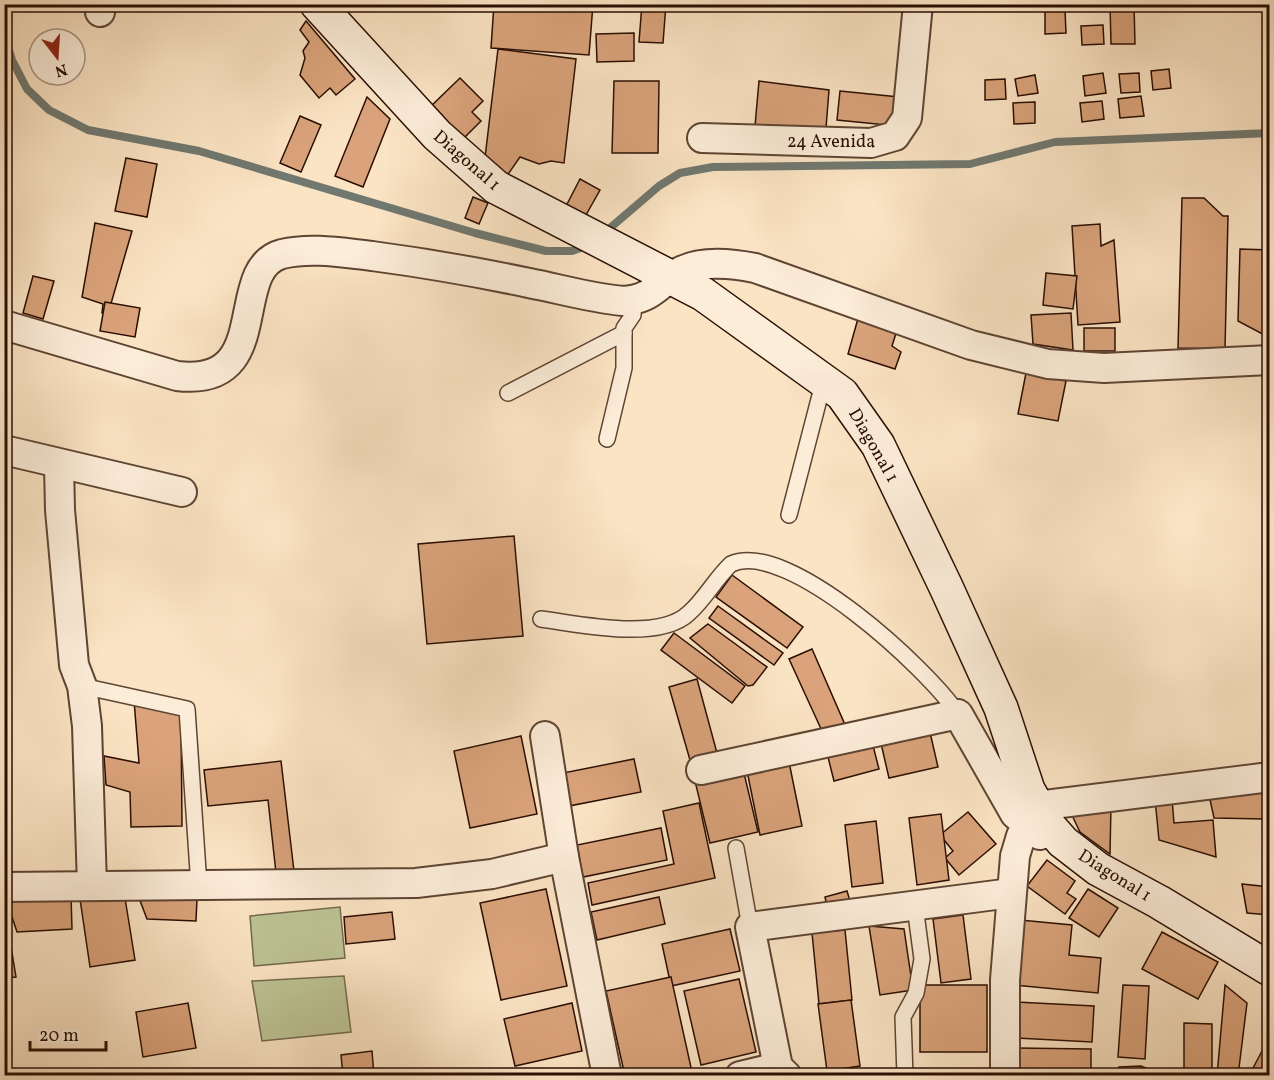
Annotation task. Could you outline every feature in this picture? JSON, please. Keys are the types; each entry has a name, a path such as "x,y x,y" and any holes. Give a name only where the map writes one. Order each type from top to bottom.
{"street":[{"name":"Diagonal 1","path":"317,4 437,135 487,180 508,195 703,294 824,380 856,410 878,445 1000,708 1032,816 1098,869 1159,902 1269,969"},
{"name":"24 Avenida","path":"702,138 871,143 895,136 907,118 918,4"},
{"path":"4,325 177,376 205,376 218,372 235,356 259,278 267,263 282,254 317,250 435,264 612,300 633,300 656,291 671,277 687,268 740,265 755,268 971,345 1048,364 1104,368 1269,360"},
{"path":"4,450 59,465 182,492"},
{"path":"59,465 60,510 74,665 82,686 90,772 92,886"},
{"path":"701,770 958,714 1005,799 1032,816 1269,777"},
{"path":"545,736 564,857 607,1076"},
{"path":"1005,1076 1005,980 1011,893 1017,846 1032,816"},
{"path":"4,887 199,886 455,880 564,857"},
{"path":"740,1076 783,1071 750,927 1011,893"}],"lane":[{"path":"607,439 624,368 624,333 633,315 633,300"},
{"path":"508,393 624,333"},
{"path":"789,515 824,380"},
{"path":"541,618 622,630 676,621 692,610 731,564 739,560 753,560 809,581 848,608 914,664 944,694 958,714"},
{"path":"82,686 187,709 199,886"},
{"path":"736,848 750,927"},
{"path":"904,1076 903,1017 916,993 922,959 915,906"}],"green space":[{"path":"340,907 345,958 254,966 250,916"},
{"path":"344,976 351,1032 262,1041 252,981"}],"building":[{"path":"494,4 593,4 589,55 491,48"},
{"path":"642,4 666,4 663,43 639,42"},
{"path":"1045,4 1056,4 1056,10 1065,10 1066,33 1045,34"},
{"path":"1110,4 1134,4 1135,44 1111,44"},
{"path":"306,21 355,79 336,95 330,88 319,98 300,75 305,58 303,51 309,42 300,30"},
{"path":"1103,25 1104,44 1082,45 1081,26"},
{"path":"634,33 634,61 597,62 596,34"},
{"path":"498,49 576,59 564,163 551,161 539,164 520,157 504,180 484,166"},
{"path":"1169,69 1171,88 1153,90 1151,71"},
{"path":"1103,73 1106,93 1085,96 1083,76"},
{"path":"1139,73 1140,92 1121,93 1119,74"},
{"path":"1035,75 1038,93 1018,96 1015,79"},
{"path":"460,78 483,101 472,112 481,121 459,143 427,110"},
{"path":"1005,79 1006,99 985,100 985,80"},
{"path":"614,81 659,81 658,153 612,153"},
{"path":"759,81 829,90 826,128 755,126"},
{"path":"840,91 899,97 897,126 837,120"},
{"path":"1141,96 1144,116 1120,118 1118,99"},
{"path":"367,97 390,119 363,187 335,176"},
{"path":"1102,101 1104,119 1082,122 1080,103"},
{"path":"1035,102 1035,123 1014,124 1013,103"},
{"path":"300,116 321,125 301,172 280,163"},
{"path":"126,158 157,164 147,217 115,211"},
{"path":"580,179 600,190 582,222 563,212"},
{"path":"473,197 488,203 479,224 465,218"},
{"path":"1182,198 1204,198 1223,216 1228,216 1225,349 1178,348"},
{"path":"95,223 132,231 108,314 102,313 103,304 82,297"},
{"path":"1100,224 1101,246 1114,240 1120,322 1078,325 1072,226"},
{"path":"1240,249 1270,250 1270,338 1238,321"},
{"path":"1046,273 1077,276 1073,309 1043,305"},
{"path":"33,276 54,281 43,319 23,313"},
{"path":"105,302 140,308 135,337 100,331"},
{"path":"1071,313 1073,350 1033,344 1031,315"},
{"path":"859,315 898,327 892,346 901,352 895,369 848,354"},
{"path":"1084,328 1115,328 1115,351 1084,351"},
{"path":"1026,373 1066,381 1058,421 1018,414"},
{"path":"514,536 523,636 427,644 418,544"},
{"path":"732,575 803,627 787,648 716,597"},
{"path":"718,606 783,653 774,665 709,618"},
{"path":"708,624 767,667 753,685 748,686 690,638"},
{"path":"674,633 745,686 732,703 661,650"},
{"path":"812,649 846,727 822,731 789,659"},
{"path":"697,679 717,753 690,760 669,687"},
{"path":"134,700 181,713 182,826 131,827 130,792 106,785 104,756 139,763"},
{"path":"929,728 938,767 889,778 880,739"},
{"path":"521,736 537,814 470,828 454,751"},
{"path":"871,738 879,769 834,781 826,749"},
{"path":"634,759 641,792 569,806 563,773"},
{"path":"281,761 294,871 276,873 268,800 208,806 204,770"},
{"path":"789,762 802,826 760,835 747,771"},
{"path":"743,769 758,832 710,843 695,781"},
{"path":"1207,786 1265,787 1264,819 1214,818"},
{"path":"1172,798 1174,823 1213,820 1216,857 1159,840 1155,799"},
{"path":"699,803 715,878 592,905 588,883 674,864 663,811"},
{"path":"1111,805 1110,854 1080,832 1069,809"},
{"path":"968,812 996,844 959,875 945,858 953,851 940,835"},
{"path":"941,814 949,880 917,885 909,818"},
{"path":"876,821 883,883 852,887 845,825"},
{"path":"661,828 667,860 583,877 577,845"},
{"path":"1047,860 1075,881 1067,893 1076,899 1065,914 1027,886"},
{"path":"1242,884 1270,887 1270,915 1247,913"},
{"path":"546,889 567,986 501,1000 480,903"},
{"path":"1088,889 1118,908 1099,937 1069,918"},
{"path":"847,891 850,901 827,907 825,897"},
{"path":"71,895 72,929 17,932 6,899"},
{"path":"659,897 665,924 597,940 591,912"},
{"path":"125,898 135,960 90,967 80,899"},
{"path":"139,898 197,899 196,921 147,919"},
{"path":"4,904 16,977 4,978"},
{"path":"392,912 395,939 346,944 344,917"},
{"path":"963,915 971,979 941,983 933,919"},
{"path":"1020,920 1072,925 1069,955 1101,958 1098,993 1014,985"},
{"path":"869,926 904,929 913,990 880,995"},
{"path":"730,929 740,971 671,986 662,944"},
{"path":"845,930 852,1000 819,1004 812,933"},
{"path":"1162,932 1218,962 1198,999 1142,969"},
{"path":"671,977 692,1072 674,1076 625,1076 606,991"},
{"path":"739,979 756,1052 701,1065 684,991"},
{"path":"920,985 987,985 987,1052 920,1052"},
{"path":"1123,985 1149,986 1145,1059 1118,1057"},
{"path":"1225,985 1247,1003 1238,1076 1217,1076"},
{"path":"4,993 9,1023 4,1024"},
{"path":"851,1000 860,1066 827,1071 818,1004"},
{"path":"1015,1002 1094,1006 1092,1042 1014,1038"},
{"path":"188,1003 196,1048 143,1057 136,1012"},
{"path":"572,1003 582,1051 515,1066 504,1019"},
{"path":"1184,1023 1212,1024 1212,1076 1184,1076"},
{"path":"1270,1036 1270,1076 1262,1076 1252,1070"},
{"path":"1014,1048 1091,1049 1091,1076 1013,1076"},
{"path":"372,1051 374,1076 343,1076 341,1055"},
{"path":"1141,1066 1153,1071 1153,1076 1119,1076 1119,1067"}],"waterway":[{"path":"4,34 12,60 27,89 49,110 88,130 199,151 475,233 546,251 572,251 586,246"},
{"path":"603,234 659,186 680,173 713,167 970,164 1055,142 1270,133"}]}
